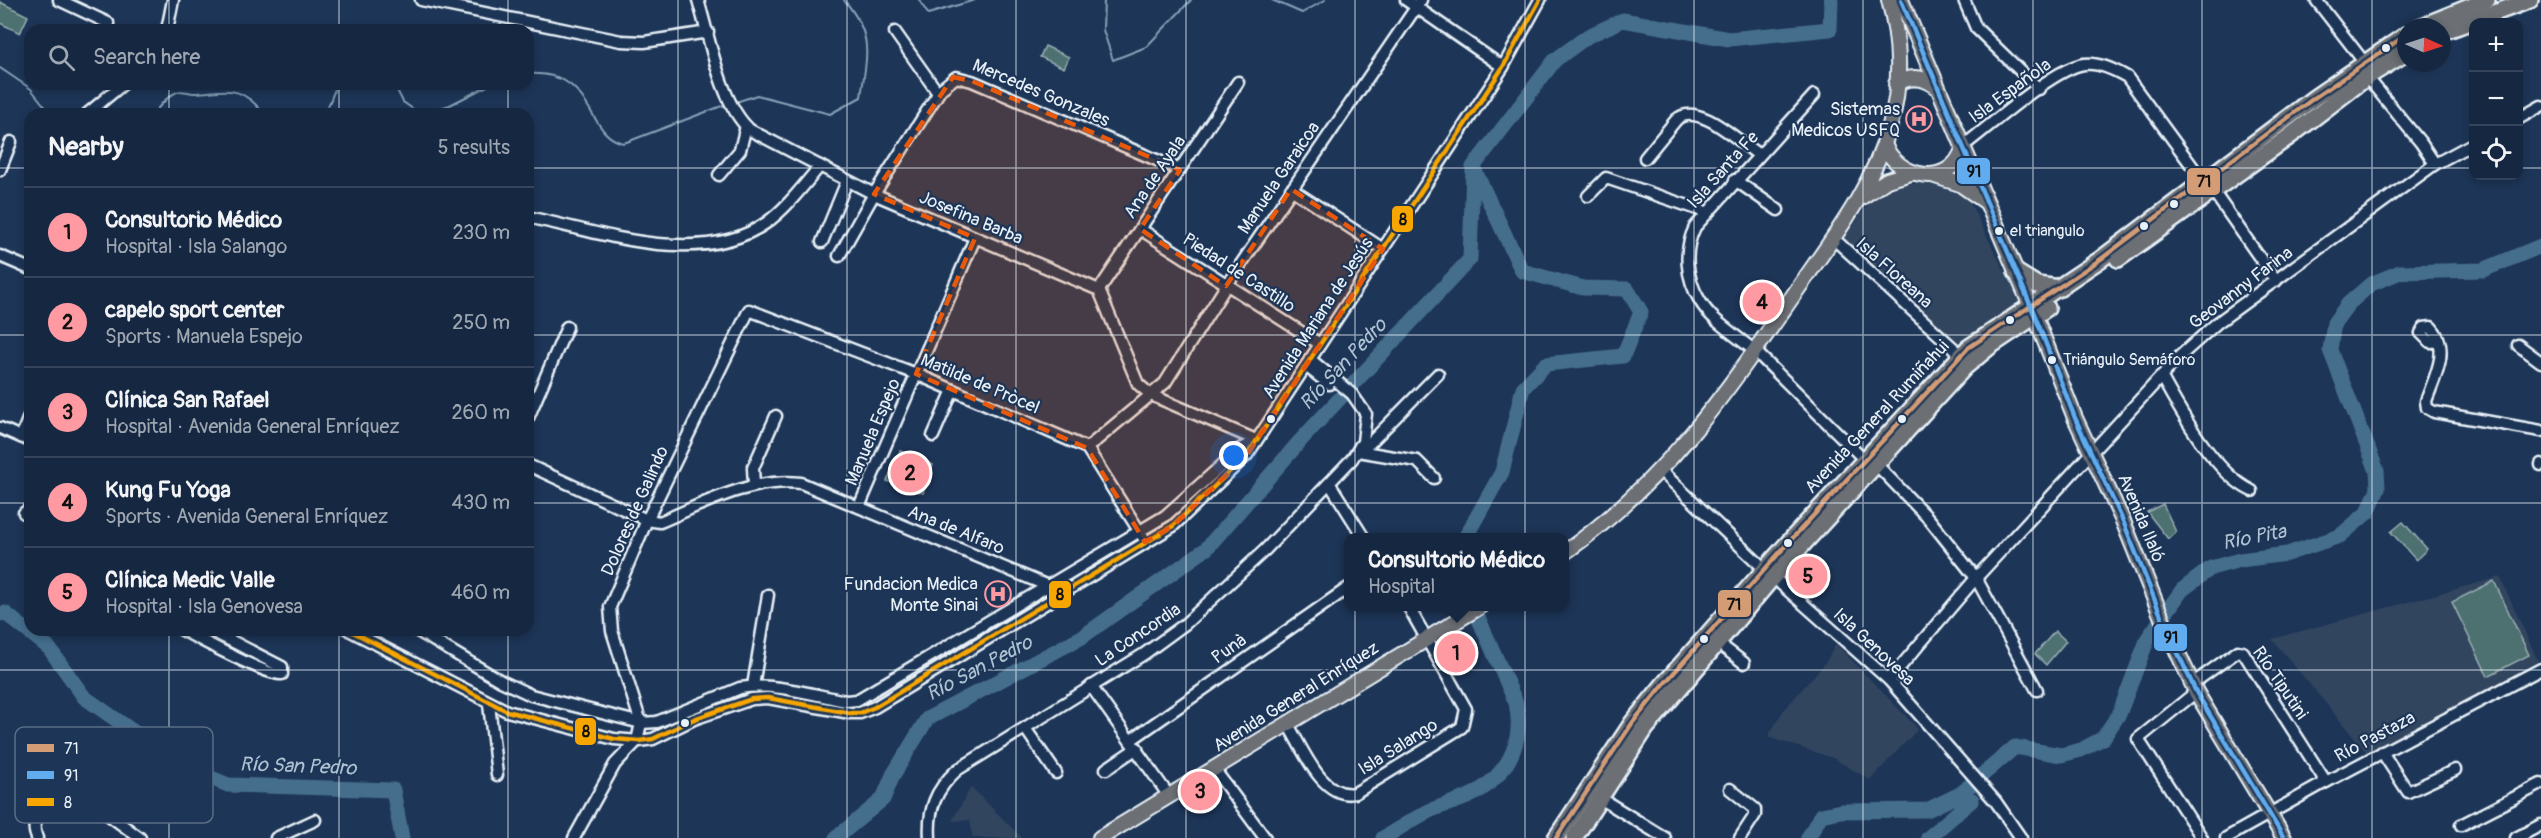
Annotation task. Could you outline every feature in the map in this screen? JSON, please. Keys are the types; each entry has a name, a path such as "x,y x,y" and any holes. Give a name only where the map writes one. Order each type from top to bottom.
{"highway":[{"path":"2451,20 2487,0"},
{"path":"2451,23 2530,0"},
{"path":"2366,69 2397,43"},
{"path":"2366,69 2397,57"},
{"name":"Avenida General Rumiñahui","path":"1556,838 1633,722 1770,573 1961,355 2033,311 2366,69"},
{"name":"Avenida General Rumiñahui","path":"1870,461 1965,367 2060,288 2208,186"},
{"path":"2016,272 2037,285 2060,288"},
{"name":"Avenida General Rumiñahui","path":"1574,838 1646,728 1718,642 1770,573"}],"main road":[{"path":"1569,550 1602,527 1661,471 1710,415 1858,201 1884,144 1890,125 1896,84 1898,0"},
{"path":"1898,0 1962,148 1952,166 1932,175"},
{"path":"1896,84 1907,79 1919,78 1935,86"},
{"path":"1884,144 1894,162 1911,173"},
{"name":"Avenida Ilaló","path":"1962,148 2033,311 2075,417 2194,688 2284,838"},
{"path":"1858,201 1887,180 1911,173 1932,175 1960,184 1986,202"},
{"name":"Avenida General Enríquez","path":"1100,838 1471,611"}],"street":[{"path":"59,0 102,24"},
{"path":"168,24 174,0"},
{"path":"421,0 621,41 644,42 708,32"},
{"name":"Josefina Barba","path":"698,0 727,94 734,111 746,126 874,194 1099,290"},
{"path":"1406,0 1418,3 1503,67"},
{"name":"Avenida Mariana de Jesús","path":"860,713 875,707 1173,525 1200,502 1246,455 1503,67 1540,0"},
{"path":"1964,0 1976,28 2038,89"},
{"path":"2316,0 2435,164"},
{"name":"Manuela Garaicoa","path":"1087,448 1165,383 1226,286 1418,3"},
{"path":"895,32 938,93"},
{"name":"Isla Española","path":"1962,148 2055,77 2085,63 2115,69 2127,77 2276,281"},
{"name":"Mercedes Gonzales","path":"839,256 874,194 938,93 953,77 972,81 1180,170"},
{"name":"Ana de Ayala","path":"1099,290 1238,82"},
{"path":"94,108 116,90"},
{"name":"Isla Santa Fe","path":"1754,351 1713,318 1700,301 1691,281 1688,245 1695,227 1706,212 1814,94"},
{"path":"2523,115 2541,106"},
{"path":"1645,158 1676,120 1682,114 1689,113 1705,117 1759,155"},
{"path":"719,175 740,150 746,126"},
{"path":"0,170 12,142"},
{"name":"Geovanny Farina","path":"1889,680 1976,578 2161,376 2217,323 2435,164 2469,146"},
{"path":"534,217 669,245 717,243 750,232 766,223 782,210 820,166"},
{"path":"1588,196 1606,178 1706,212"},
{"path":"1735,180 1778,210"},
{"path":"822,242 847,181"},
{"path":"1291,189 1383,249"},
{"name":"Piedad de Castillo","path":"1140,229 1320,344"},
{"name":"Manuela Espejo","path":"859,507 975,238"},
{"name":"Isla Floreana","path":"1833,238 1961,355"},
{"path":"0,256 24,266"},
{"path":"1099,290 1134,380 1151,395 1256,440"},
{"name":"Dolores de Galindo","path":"637,741 641,723 609,620 610,607 647,520 745,314 749,310 756,310"},
{"name":"Matilde de Pròcel","path":"756,310 916,374 1087,448"},
{"path":"534,404 567,327"},
{"path":"2439,341 2443,351 2426,401 2427,408 2434,412 2541,431"},
{"path":"2518,345 2541,362"},
{"path":"1754,351 1929,519 1976,578 2037,690"},
{"name":"La Concordia","path":"930,838 931,806 949,777 1185,624 1330,484 1359,448 1368,418 1362,406 1308,362"},
{"path":"1359,448 1370,443 1438,374"},
{"path":"2161,376 2187,423 2238,485 2252,491"},
{"path":"933,435 953,390"},
{"path":"754,485 753,468 776,416"},
{"path":"0,428 24,438"},
{"name":"Avenida Mariana de Jesús","path":"857,700 1166,516 1240,449 1256,440"},
{"path":"1087,448 1146,542"},
{"path":"1359,448 1418,461 1434,478"},
{"path":"534,468 647,520"},
{"name":"Isla Genovesa","path":"1661,471 1889,680 1996,802 2021,838"},
{"name":"Ana de Alfaro","path":"647,520 660,522 754,485 784,481 801,483 1048,586"},
{"path":"1330,484 1361,533"},
{"path":"1048,586 1054,597"},
{"name":"Punà","path":"1106,769 1134,744 1241,660 1344,591"},
{"path":"753,686 768,595"},
{"path":"1411,611 1428,637"},
{"path":"194,636 260,668 277,675 282,674 282,667 222,636"},
{"path":"360,636 489,704 537,720 614,739 637,741 653,739 694,719 752,699 768,699 860,713 857,700 846,701 771,686 753,686 740,688 657,722 641,723 531,695 501,681 426,636"},
{"name":"Isla Salango","path":"1287,723 1328,787 1340,793 1355,793 1462,727 1465,722 1466,709 1428,637"},
{"path":"1718,642 1744,663"},
{"name":"Río Tiputini","path":"2194,688 2238,651 2243,652 2326,782"},
{"name":"Río Pastaza","path":"2226,838 2268,813 2541,669"},
{"path":"1091,686 1169,796"},
{"path":"2194,688 2138,739 2202,838"},
{"path":"489,704 497,775"},
{"path":"1025,728 1056,773"},
{"path":"574,838 615,765 637,741"},
{"path":"2382,752 2408,792 2455,770"},
{"path":"1214,769 1265,838"},
{"path":"2461,825 2541,784"},
{"path":"1730,789 1755,809 1755,815 1740,838"},
{"path":"1600,798 1665,838"},
{"path":"276,838 315,820"},
{"path":"35,823 37,838"},
{"path":"120,823 140,838"},
{"path":"2516,838 2541,825"}],"highlighted area":[{"path":"953,77 972,81 1180,170 1140,229 1226,286 1291,189 1383,249 1247,455 1173,526 1145,542 1087,448 916,374 975,238 874,194"}],"shaded area":[{"path":"1929,183 1967,197 2021,304 1960,347 1842,240 1873,198 1902,184"},
{"path":"2500,577 2538,661 2367,753 2272,639"},
{"path":"1836,644 1918,729 1870,780 1833,758 1768,737 1783,711 1825,663"},
{"path":"971,787 1022,838 973,838 970,820 952,821"}],"green space":[{"path":"0,2 28,16 20,33 0,23"},
{"path":"1045,46 1069,57 1064,68 1040,57"},
{"path":"900,451 933,465 923,493 887,481"},
{"path":"2163,504 2176,532 2168,539 2147,512"},
{"path":"2403,522 2427,549 2416,560 2391,532"},
{"path":"2494,581 2529,655 2488,676 2452,602"},
{"path":"2055,631 2066,641 2046,665 2035,654"}],"waterway":[{"path":"736,102 757,95 830,114 861,97 866,46 860,24 844,0"},
{"path":"919,0 928,14 975,0"},
{"path":"1104,0 1103,30 1113,60 1146,47 1191,0"},
{"path":"1272,0 1302,13 1325,0"},
{"name":"Río San Pedro","path":"836,838 883,799 893,775 927,719 1082,637 1206,549 1301,440 1470,259 1473,167 1555,60 1588,36 1623,20 1729,39 1830,29 1831,0"},
{"path":"0,68 24,84"},
{"path":"534,74 550,75 566,82 578,92 602,129 611,138 624,143 727,104"},
{"path":"32,90 46,108"},
{"path":"327,108 335,90"},
{"path":"397,90 403,102 412,108"},
{"path":"440,108 479,90"},
{"path":"159,108 173,94 182,91 233,92 248,98 259,108"},
{"path":"1468,533 1502,472 1523,388 1546,364 1623,356 1641,312 1627,289 1583,288 1522,271 1475,171"},
{"name":"Río Pita","path":"1808,838 1821,815 1841,811 1927,810 1960,794 2015,747 2061,755 2081,750 2103,738 2119,714 2148,638 2182,590 2211,568 2240,560 2287,554 2340,536 2368,512 2378,489 2377,471 2330,350 2334,323 2348,304 2371,284 2400,272 2483,270 2541,246"},
{"path":"1383,838 1427,812 1479,791 1499,774 1512,753 1518,729 1516,703 1475,611"},
{"name":"Río San Pedro","path":"0,614 5,613 24,628"},
{"name":"Río San Pedro","path":"34,636 49,648 84,697 127,727"},
{"name":"Río San Pedro","path":"213,779 228,785 393,790 402,838"},
{"path":"1928,838 1972,800"}],"transit line":[{"name":"8","path":"361,636 507,711 614,739 639,741 653,739 694,719 752,699 768,698 850,713 860,713 875,707 1173,526 1247,455 1503,67 1540,0"},
{"name":"91","path":"1901,0 2035,316 2075,418 2123,521 2164,623 2196,692 2284,838"},
{"name":"71","path":"1556,838 1633,722 1664,684 1788,543 1968,348 2101,259 2314,98 2397,41"}],"place":[{"name":"Sistemas Medicos USFQ","path":"1919,119"},
{"name":"el triangulo","path":"1999,231"},
{"name":"Kung Fu Yoga","path":"1762,302"},
{"name":"Triángulo Semáforo","path":"2052,360"},
{"name":"capelo sport center","path":"910,473"},
{"name":"Clínica Medic Valle","path":"1808,576"},
{"name":"Fundacion Medica Monte Sinai","path":"998,594"},
{"name":"Consultorio Médico","path":"1456,653"},
{"name":"Clínica San Rafael","path":"1200,791"}]}
